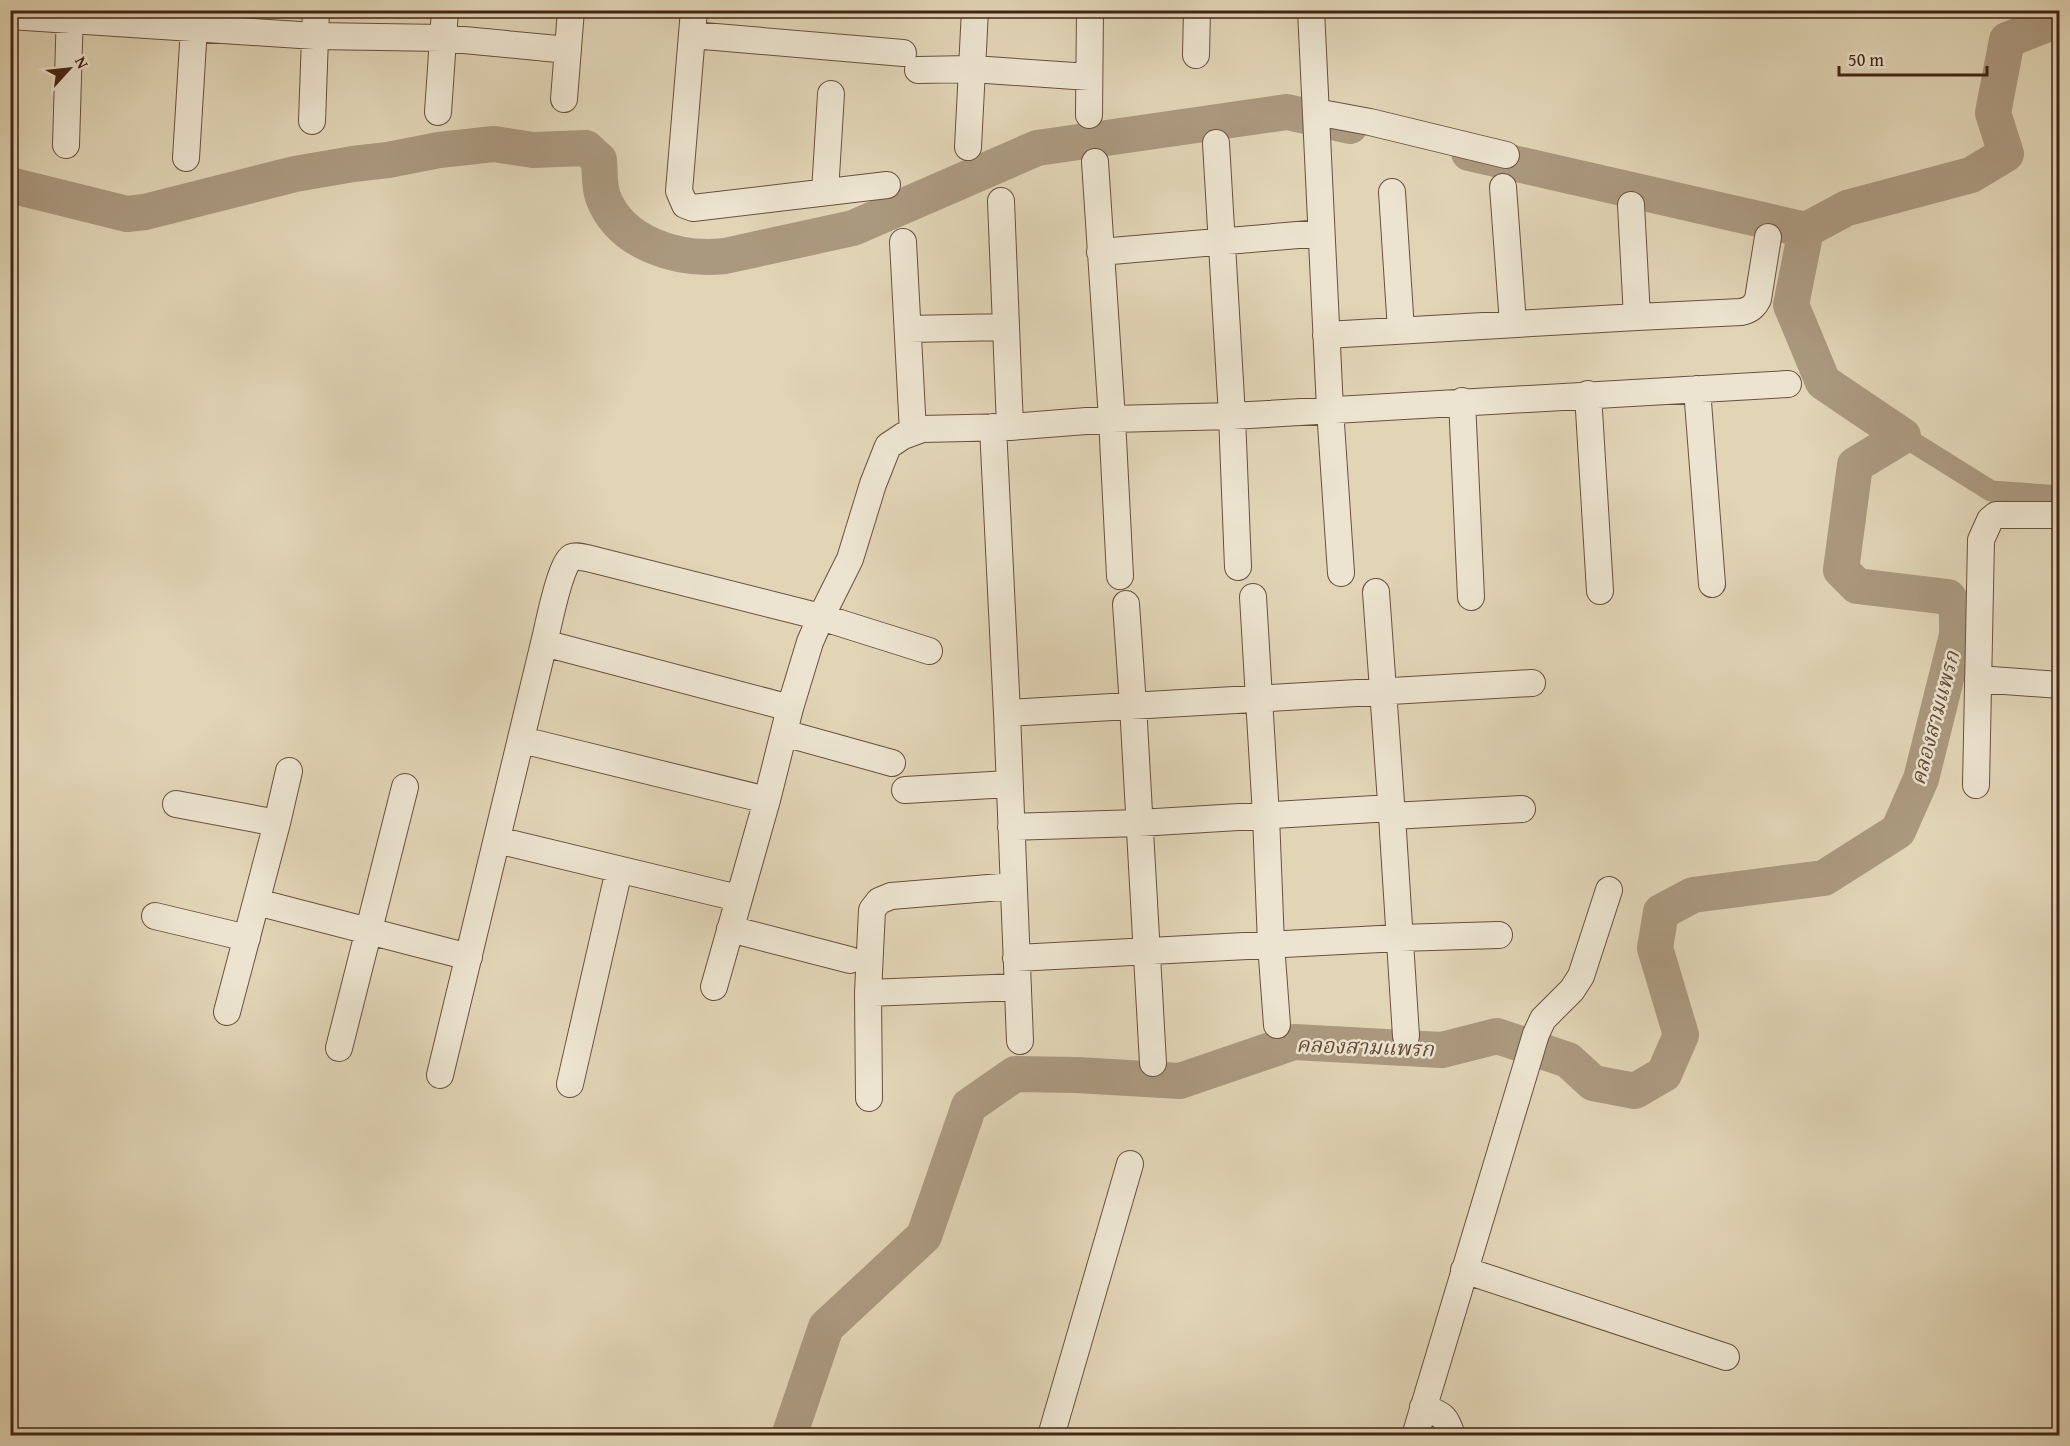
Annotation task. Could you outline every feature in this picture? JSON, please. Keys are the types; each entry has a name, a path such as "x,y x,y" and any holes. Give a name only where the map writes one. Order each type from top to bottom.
{"street":[{"path":"312,121 316,10"},
{"path":"438,112 445,10"},
{"path":"564,99 571,10"},
{"path":"968,147 975,10"},
{"path":"1089,115 1090,10"},
{"path":"1196,55 1197,10"},
{"path":"1311,10 1326,335 1341,573"},
{"path":"10,16 70,15 195,19 315,36 443,38 568,50"},
{"path":"66,145 70,15"},
{"path":"186,158 195,19"},
{"path":"887,185 693,208 685,205 679,191 693,23 911,61 972,69 1089,77"},
{"path":"825,192 831,94"},
{"path":"1316,112 1382,125 1506,155"},
{"path":"1216,143 1232,416 1238,567"},
{"path":"1095,162 1120,576"},
{"path":"1503,187 1513,324"},
{"path":"1392,192 1401,330"},
{"path":"1001,201 1006,327 1002,427 1007,713 1020,1041"},
{"path":"1632,205 1637,317"},
{"path":"1100,252 1322,233"},
{"path":"1326,335 1748,311 1758,299 1768,237"},
{"path":"903,242 913,432"},
{"path":"908,329 1006,327"},
{"path":"714,987 810,642 850,559 873,484 888,446 903,436 922,429 1002,427 1112,419 1232,416 1788,384"},
{"path":"1697,388 1712,584"},
{"path":"1588,394 1600,591"},
{"path":"1462,402 1471,597"},
{"path":"1976,785 1981,540 1984,530 1996,515 2060,515"},
{"path":"440,1075 544,643 564,566 568,559 575,556 821,617 929,651"},
{"path":"1376,592 1406,1036"},
{"path":"1253,597 1277,1025"},
{"path":"1126,604 1153,1063"},
{"path":"544,643 790,708"},
{"path":"1978,679 2060,685"},
{"path":"1007,713 1532,683"},
{"path":"784,733 892,763"},
{"path":"522,740 767,800"},
{"path":"227,1012 278,823 289,771"},
{"path":"905,790 1009,784"},
{"path":"339,1048 405,787"},
{"path":"176,804 278,823"},
{"path":"1011,827 1266,816 1521,809"},
{"path":"497,840 738,898"},
{"path":"570,1084 619,870"},
{"path":"869,1098 868,993 872,910 879,901 891,896 1013,886"},
{"path":"1415,1436 1536,1034 1543,1019 1572,990 1581,976 1609,890"},
{"path":"257,902 469,957"},
{"path":"155,915 247,938"},
{"path":"730,929 850,960"},
{"path":"1016,958 1271,944 1499,935"},
{"path":"868,993 1018,987"},
{"path":"1051,1436 1130,1164"},
{"path":"1464,1270 1726,1357"},
{"path":"1423,1407 1443,1415 1449,1424 1452,1436"}],"waterway":[{"path":"1469,153 1806,230 1847,208 1971,175 2006,154 1993,113 2007,40 2060,19"},
{"path":"10,185 127,214 145,212 295,174 439,150 494,144 533,150 586,148 599,160 603,197 612,214 623,227 654,246 689,256 708,257 725,256 853,228 1037,148 1287,112 1350,126"},
{"name":"คลองสามแพรก","path":"789,1436 826,1327 924,1236 969,1106 1015,1074 1180,1081 1294,1042 1442,1050 1497,1036 1568,1060 1593,1083 1635,1091 1664,1074 1681,1035 1655,948 1661,912 1693,895 1824,878 1898,831 1921,779 1957,635 1957,609 1948,597 1857,586 1841,570 1855,465 1903,436 1823,382 1791,305 1806,230"},
{"path":"1903,436 1991,491 2060,496"}]}
